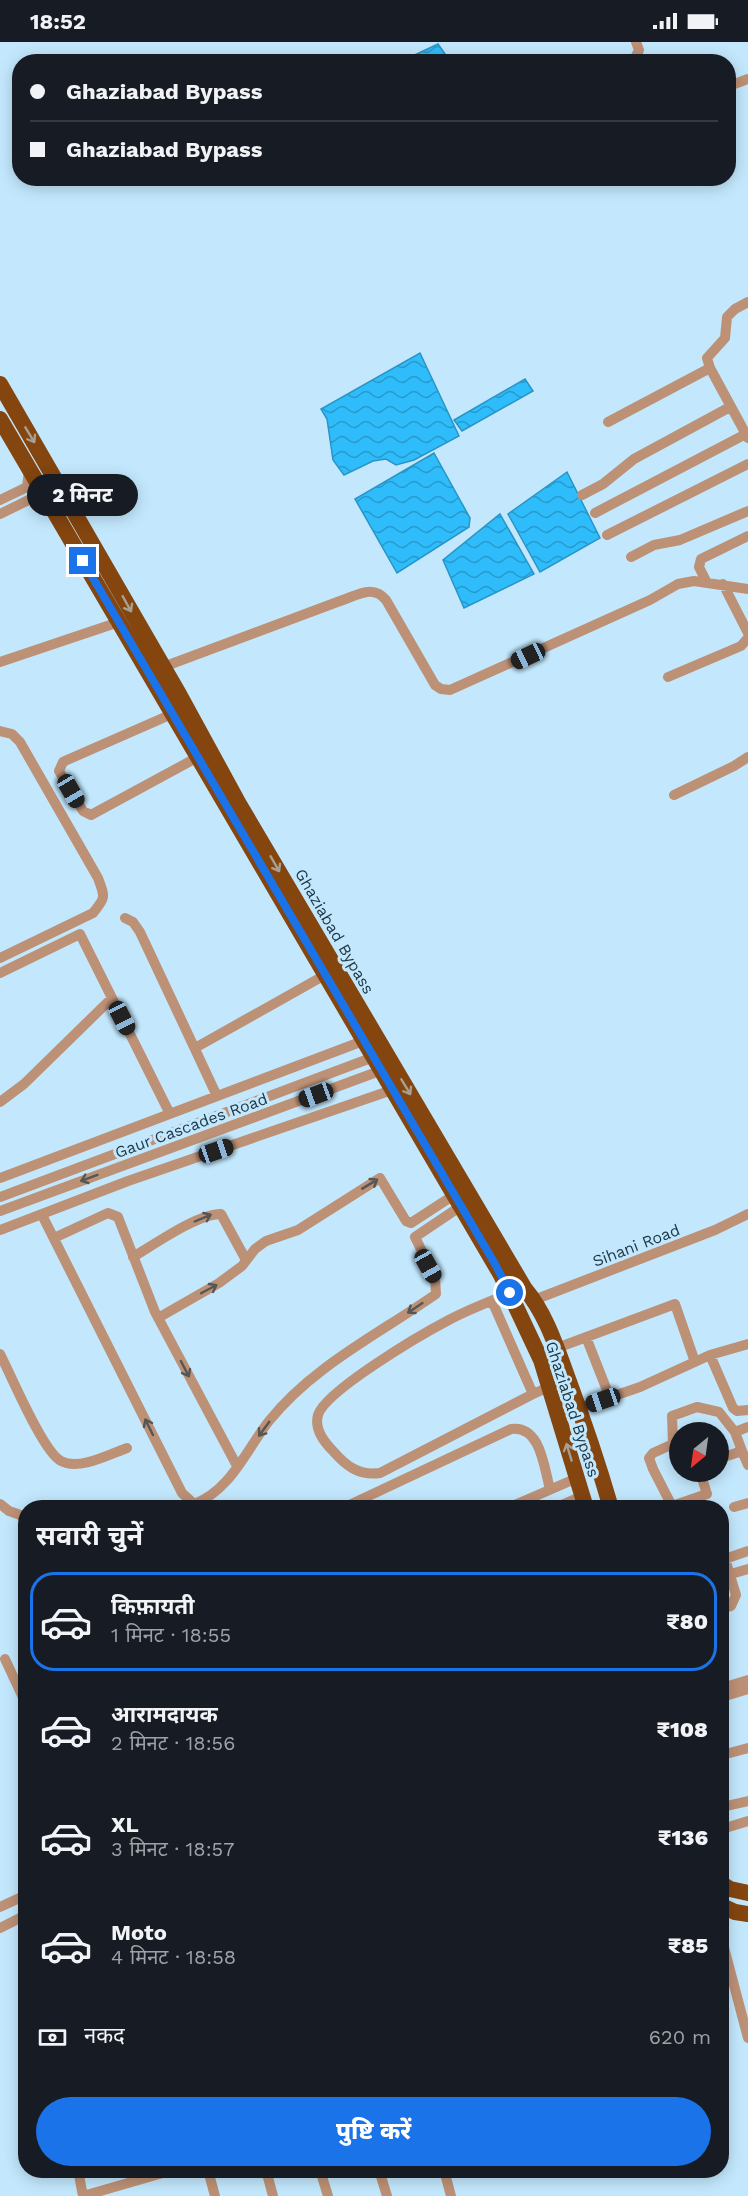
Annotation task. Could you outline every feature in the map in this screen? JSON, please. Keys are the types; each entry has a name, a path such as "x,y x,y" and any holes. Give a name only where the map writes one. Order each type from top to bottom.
{"highway":[{"name":"Ghaziabad Bypass","path":"0,384 50,489 119,622 363,1041 383,1062 392,1089 501,1275 541,1360 583,1500"},
{"name":"Ghaziabad Bypass","path":"0,419 29,469 50,489 163,667 383,1062 534,1300 557,1348 608,1500"},
{"path":"729,1888 748,1893"},
{"path":"729,1909 748,1914"}],"street":[{"path":"596,513 747,436 710,368 707,358 725,338 727,317 735,309 748,302"},
{"path":"608,422 710,368"},
{"path":"582,495 603,484 634,459 730,407"},
{"path":"607,536 748,464"},
{"path":"0,500 27,487 29,469"},
{"path":"0,514 50,489"},
{"path":"632,557 654,545 688,537 748,511"},
{"path":"706,581 699,567 701,559 705,555 748,536"},
{"path":"163,667 350,597 376,591 386,600 435,685 441,689 455,690 650,600 678,584 706,581 748,589"},
{"path":"669,677 741,646 748,635 723,584"},
{"path":"0,662 119,622"},
{"path":"172,714 63,762 59,771 82,811 91,815 198,757"},
{"path":"0,731 12,734 20,742 98,878 105,895 104,900 93,913 0,958"},
{"path":"674,795 748,757"},
{"path":"125,918 133,922 140,932 217,1096"},
{"path":"0,974 80,934 169,1112"},
{"path":"195,1048 325,975"},
{"path":"0,1102 24,1084 112,998"},
{"path":"0,1178 169,1112 363,1041"},
{"name":"Gaur Cascades Road","path":"0,1197 118,1152 383,1062"},
{"name":"Gaur Cascades Road","path":"0,1211 122,1166 383,1062"},
{"path":"0,1230 128,1181 392,1089"},
{"path":"112,1136 118,1152"},
{"path":"122,1166 128,1181"},
{"path":"158,1318 219,1284 266,1241 298,1230 380,1178 408,1222 435,1278 436,1294 308,1379 270,1419 220,1490 204,1500"},
{"path":"408,1222 411,1223 458,1201"},
{"path":"415,1237 458,1201"},
{"path":"54,1238 108,1213 118,1217 158,1318 237,1466"},
{"path":"133,1257 193,1222 213,1214 220,1214 246,1260"},
{"name":"Sihani Road","path":"534,1300 715,1230 748,1214"},
{"path":"42,1215 182,1493 190,1500"},
{"path":"510,1293 467,1311 423,1335 333,1396 322,1407 318,1416 320,1434 343,1463 353,1470 372,1474 380,1473 549,1387"},
{"path":"492,1301 533,1394"},
{"path":"557,1348 675,1304 695,1362"},
{"path":"586,1337 610,1398"},
{"path":"579,1408 640,1387 710,1356 748,1344"},
{"path":"0,1354 47,1447 61,1461 88,1463 127,1448"},
{"path":"710,1356 733,1408 737,1412 748,1410"},
{"path":"668,1500 650,1458 653,1453 673,1444 672,1416 697,1407 721,1413 735,1432 748,1465"},
{"path":"735,1432 748,1427"},
{"path":"360,1500 511,1429 519,1428 530,1433 536,1441 550,1490"},
{"path":"729,1455 742,1450"},
{"path":"527,1500 577,1478"},
{"path":"691,1500 707,1494 703,1482"},
{"path":"734,1507 748,1503"},
{"path":"0,1504 18,1514"},
{"path":"729,1557 748,1551"},
{"path":"731,1574 748,1569"},
{"path":"729,1570 736,1595 729,1606"},
{"path":"6,1659 18,1686"},
{"path":"729,1686 748,1680"},
{"path":"729,1695 748,1689"},
{"path":"729,1753 748,1748"},
{"path":"729,1805 748,1801"},
{"path":"729,1827 748,1821"},
{"path":"0,1906 18,1899"},
{"path":"0,1928 18,1919"},
{"path":"729,1966 748,2038"},
{"path":"80,2178 83,2196 145,2178"},
{"path":"210,2178 215,2196"},
{"path":"268,2178 273,2196"},
{"path":"322,2178 328,2196"},
{"path":"381,2178 387,2196"},
{"path":"446,2178 451,2196"}],"water":[{"path":"438,44 445,54 417,54"},
{"path":"420,353 459,436 414,460 396,465 386,459 373,461 344,475 333,460 327,419 321,409"},
{"path":"525,379 533,391 462,431 454,420"},
{"path":"434,453 470,518 469,527 397,573 355,499"},
{"path":"567,472 600,538 540,572 508,514"},
{"path":"500,514 534,574 464,608 443,560"}],"route":[{"path":"83,561 510,1293"}]}
